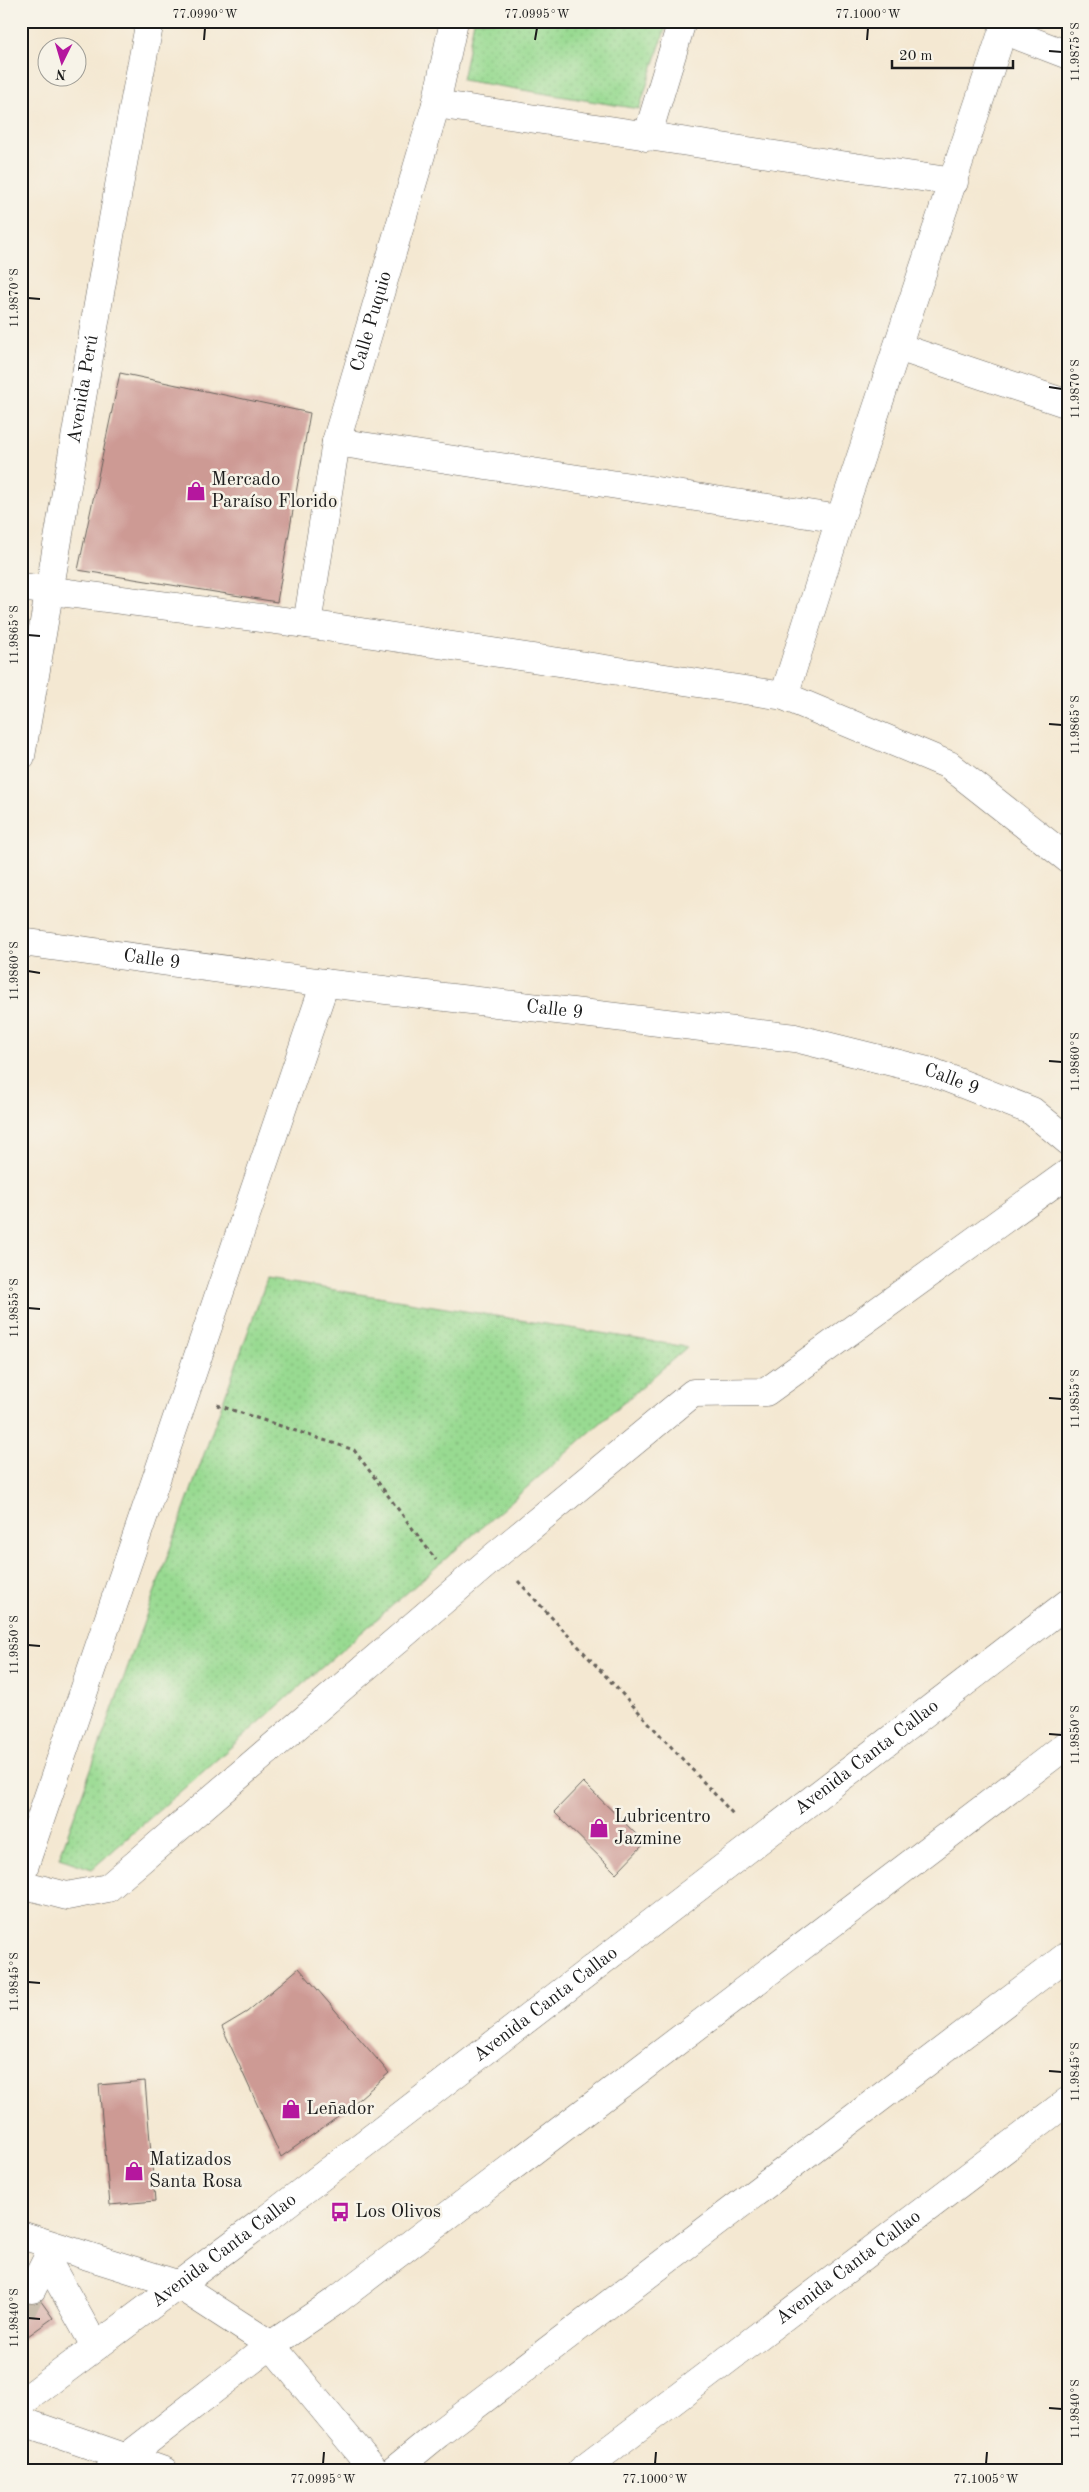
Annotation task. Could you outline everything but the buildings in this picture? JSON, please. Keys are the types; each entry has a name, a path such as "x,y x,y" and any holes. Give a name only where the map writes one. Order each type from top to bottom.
{"main road":[{"name":"Avenida Perú","path":"21,756 71,455 150,21"},
{"name":"Calle Puquio","path":"307,624 336,442 436,104 454,21"},
{"path":"647,137 682,21"},
{"path":"784,696 840,519 954,182 1004,26 1068,55"},
{"path":"436,104 954,182"},
{"path":"898,347 1068,404"},
{"path":"336,442 840,519"},
{"path":"21,587 307,624 784,696 949,765 1068,859"},
{"name":"Calle 9","path":"21,942 325,983 796,1038 932,1072 1032,1111 1068,1141"},
{"path":"21,1876 325,983"},
{"path":"21,1884 67,1896 108,1888 495,1556 693,1393 766,1392 1068,1173"},
{"name":"Avenida Canta Callao","path":"21,2403 177,2284 273,2214 1068,1603"},
{"path":"117,2464 272,2345 337,2300 1065,1739"},
{"path":"393,2471 438,2434 1068,1955"},
{"name":"Avenida Canta Callao","path":"581,2471 1068,2101"},
{"path":"21,2235 50,2253 177,2284 272,2345 375,2471"},
{"path":"32,2289 50,2253"},
{"path":"50,2253 95,2346"},
{"path":"21,2421 117,2464 164,2471"}],"path":[{"path":"185,1395 354,1450 457,1589"},
{"path":"495,1556 758,1842"}],"green space":[{"path":"474,21 668,21 639,109 462,80"},
{"path":"267,1279 687,1347 92,1869 59,1858"}],"tunnel":[{"path":"21,2312 32,2289"}],"place":[{"name":"Mercado Paraíso Florido","path":"196,491"},
{"name":"Lubricentro Jazmine","path":"599,1828"},
{"name":"Leñador","path":"291,2109"},
{"name":"Matizados Santa Rosa","path":"134,2171"},
{"name":"Los Olivos","path":"340,2212"}]}
